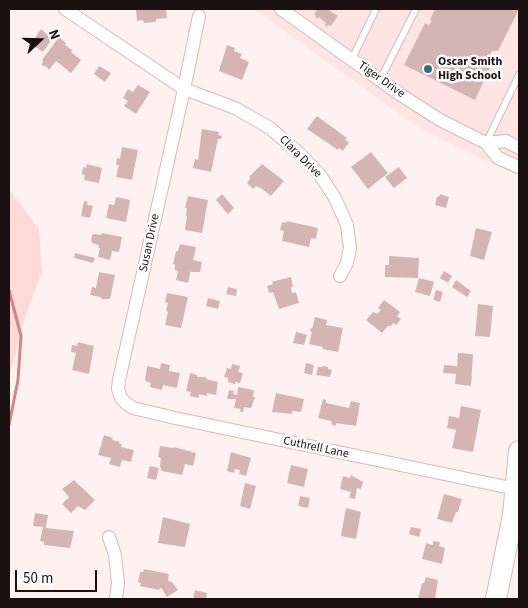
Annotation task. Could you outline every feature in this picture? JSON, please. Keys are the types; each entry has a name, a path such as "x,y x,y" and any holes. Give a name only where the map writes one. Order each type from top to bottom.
{"main road":[{"path":"496,599 507,550 516,489 519,451"}],"street":[{"path":"65,9 184,89"},
{"name":"Tiger Drive","path":"281,9 380,80 440,120 486,143 498,158 519,168"},
{"name":"Susan Drive","path":"121,398 118,389 119,380 199,16"},
{"name":"Clara Drive","path":"184,89 235,108 270,128 300,154 320,175 335,198 347,225 350,248 347,264 340,276"},
{"name":"Tiger Drive","path":"486,143 506,141 519,148"},
{"name":"Cuthrell Lane","path":"121,398 133,408 175,418 516,489"},
{"path":"108,537 115,555 118,583 116,599"}],"lane":[{"path":"352,59 376,9"},
{"path":"380,80 416,9"},
{"path":"486,143 519,75"}],"shaded area":[{"name":"Oscar Smith High School","path":"254,9 519,9 519,176 420,129"},
{"path":"9,189 39,229 42,272 27,311 9,379"}],"building":[{"path":"136,9 166,9 167,18 156,19 156,22 144,23 143,20 137,21"},
{"path":"318,9 327,9 338,16 331,26 328,25 327,27 326,23 319,17 317,19 315,17 314,14"},
{"path":"435,9 519,9 498,51 492,51 490,54 495,57 475,100 404,65 425,23 429,25 432,21 430,20"},
{"path":"41,29 52,39 43,52 31,44"},
{"path":"59,37 72,50 71,52 81,60 71,73 56,61 49,70 41,65 42,60"},
{"path":"227,45 235,48 234,51 242,54 240,58 249,62 242,80 219,71"},
{"path":"99,66 111,73 105,82 94,74"},
{"path":"138,85 150,92 136,114 124,106 128,101 123,98 128,89 133,92"},
{"path":"317,116 347,138 345,140 349,142 343,151 339,148 338,150 307,129"},
{"path":"202,129 219,132 218,135 222,136 221,139 218,139 211,172 193,168 195,159 198,160"},
{"path":"122,147 138,150 132,180 116,177 119,165 116,165 117,158 120,159"},
{"path":"371,152 388,173 368,189 351,167"},
{"path":"87,164 102,168 99,183 84,180 85,175 82,174 83,167 86,168"},
{"path":"262,164 284,181 271,196 256,186 253,189 247,183 250,176"},
{"path":"399,167 407,178 394,188 385,177"},
{"path":"222,194 234,208 228,214 216,200"},
{"path":"440,194 449,197 446,208 435,205"},
{"path":"188,196 208,200 202,233 185,230 187,208 185,208"},
{"path":"116,197 130,200 126,222 106,218 109,204 114,205"},
{"path":"84,201 88,202 87,205 93,206 90,218 81,216"},
{"path":"287,221 318,228 316,239 311,238 309,247 282,241 284,231 280,230 282,222 286,223"},
{"path":"476,228 492,232 484,260 470,256"},
{"path":"102,233 122,237 119,252 112,251 110,260 98,257 99,245 91,241 92,235 101,235"},
{"path":"180,244 196,247 193,260 202,262 200,272 191,272 191,270 188,283 176,280 178,271 175,270 175,265 173,264"},
{"path":"75,253 95,258 93,263 74,258"},
{"path":"389,256 419,258 418,278 385,277 385,265 389,265"},
{"path":"444,271 452,276 448,283 440,278"},
{"path":"99,272 115,275 110,299 101,299 101,297 90,295 92,287 96,288"},
{"path":"291,277 292,293 296,292 299,303 279,309 273,292 269,293 267,286 273,284 272,282"},
{"path":"419,278 434,282 430,296 415,292"},
{"path":"456,280 471,291 467,297 452,287"},
{"path":"228,287 237,289 236,296 226,294"},
{"path":"436,290 443,292 440,302 433,300"},
{"path":"167,293 188,297 181,328 165,325 168,312 166,311 168,303 165,302"},
{"path":"208,298 220,301 218,309 206,306"},
{"path":"384,300 400,312 397,316 401,319 396,325 393,323 391,326 388,326 382,333 366,320 373,312 377,314 381,310 378,308"},
{"path":"478,304 493,306 490,337 475,336"},
{"path":"315,317 327,320 326,325 343,328 338,352 309,344 312,332 310,328 312,329"},
{"path":"296,332 307,335 304,345 293,343"},
{"path":"78,342 94,346 89,374 72,370 76,353 71,352 72,345 77,346"},
{"path":"458,353 473,354 471,386 455,384 456,374 443,373 444,365 457,366"},
{"path":"161,363 170,365 169,371 180,373 177,388 163,385 162,390 150,387 151,383 145,381 147,366 160,369"},
{"path":"306,363 314,365 312,375 304,373"},
{"path":"232,364 240,366 238,372 243,373 240,383 228,382 228,378 224,377 227,368 231,369"},
{"path":"323,366 332,370 330,377 316,375 318,367"},
{"path":"190,373 197,375 197,377 206,377 206,379 218,382 216,395 207,393 207,396 199,394 199,398 190,396 191,392 186,391"},
{"path":"238,387 254,390 253,397 255,397 251,408 244,407 243,412 240,412 241,409 234,408 236,399 227,399 229,390 234,391 233,394 237,395"},
{"path":"276,393 304,399 301,412 292,411 292,414 272,412"},
{"path":"323,399 326,400 326,403 349,408 351,401 360,403 356,426 336,423 336,426 332,425 331,421 318,418"},
{"path":"461,406 481,410 473,452 452,448 456,430 447,428 449,416 459,418"},
{"path":"104,435 120,442 119,444 122,444 121,447 134,450 131,462 122,460 120,467 109,464 111,458 98,455"},
{"path":"160,446 174,447 196,453 193,466 185,464 182,475 162,471 160,466 161,458 158,457"},
{"path":"231,452 251,458 246,476 239,474 240,470 235,469 234,473 227,471"},
{"path":"291,465 308,469 304,487 287,483"},
{"path":"150,466 159,468 156,480 147,478"},
{"path":"351,475 363,482 361,489 357,488 355,499 349,498 351,492 340,489 343,476 350,478"},
{"path":"74,480 95,500 85,510 78,506 71,513 62,504 69,497 62,489"},
{"path":"245,483 256,486 250,509 240,506"},
{"path":"444,494 462,499 452,523 437,519"},
{"path":"300,496 310,498 308,508 298,506"},
{"path":"346,508 361,512 356,539 341,536"},
{"path":"35,513 48,515 46,528 74,531 70,548 44,545 44,542 40,541 43,527 33,526"},
{"path":"163,517 190,524 185,547 158,543"},
{"path":"411,527 421,529 419,537 409,534"},
{"path":"433,541 440,542 439,546 445,548 442,564 422,559 426,543 433,545"},
{"path":"144,569 169,574 168,580 178,590 167,597 160,588 159,590 140,586 141,583 138,582 140,572 143,572"},
{"path":"426,577 438,580 435,599 418,599 422,583 424,583"},
{"path":"195,590 207,593 206,599 193,599"}],"waterway":[{"path":"9,290 21,336 18,380 9,425"}],"place":[{"name":"Oscar Smith High School","path":"428,69"}]}
